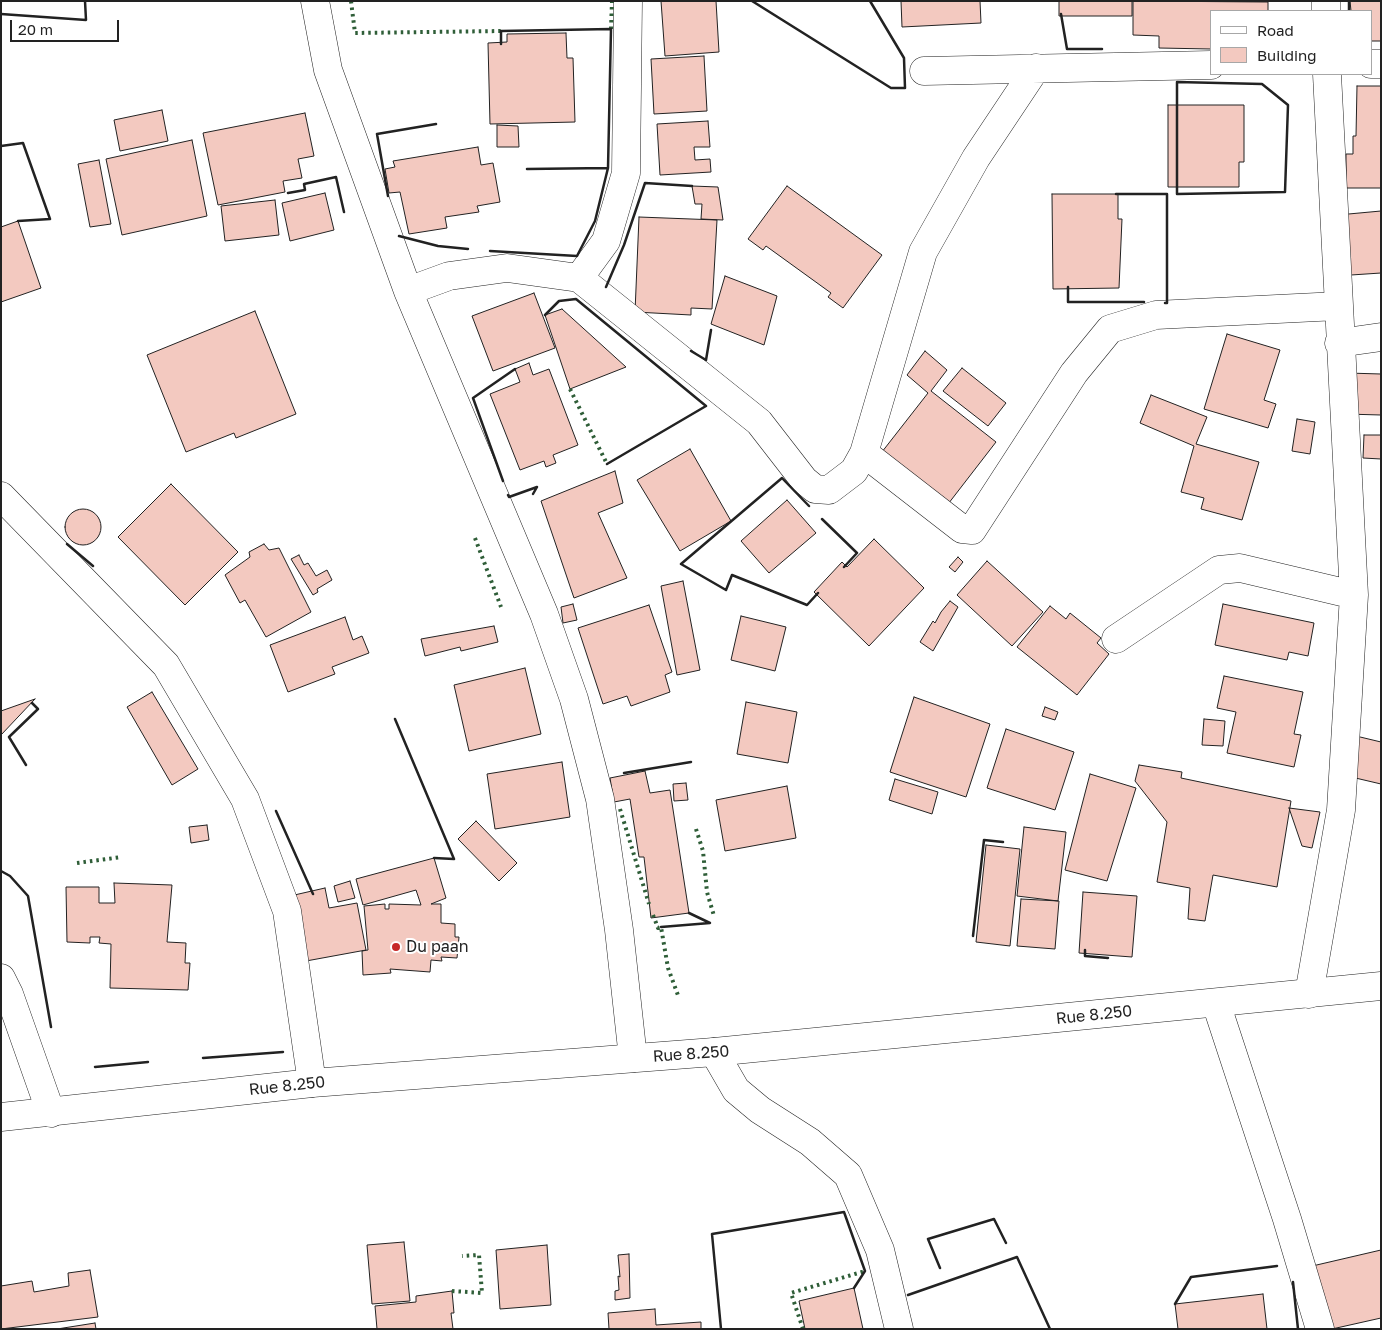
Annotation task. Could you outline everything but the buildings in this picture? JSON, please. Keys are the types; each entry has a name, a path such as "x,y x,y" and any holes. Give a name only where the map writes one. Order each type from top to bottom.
{"main road":[{"path":"315,1 328,70 408,291 544,614 574,699 600,799 619,930 633,1058"},
{"path":"579,278 606,241 626,173 628,1"},
{"path":"924,72 1210,65"},
{"path":"408,291 449,276 507,268 579,278 759,422 804,480 815,489 829,490 854,471 864,453 923,252 976,158 1036,68"},
{"path":"1309,994 1341,810 1354,595 1339,343 1327,75"},
{"path":"864,453 962,529 972,530 1074,373 1110,329 1156,315 1338,306"},
{"path":"1339,343 1381,337"},
{"path":"1,496 166,665 245,800 287,911 312,1083"},
{"path":"1116,639 1219,570 1240,568 1354,595"},
{"path":"1,978 9,994 51,1113"},
{"name":"Rue 8.250","path":"1,1117 312,1083 714,1052 1381,986"},
{"path":"1216,1003 1287,1219 1320,1329"},
{"path":"714,1052 736,1090 760,1110 810,1142 848,1175 880,1250 899,1329"}],"hedge":[{"path":"351,1 355,33 501,31"},
{"path":"611,29 612,1"},
{"path":"570,389 607,464"},
{"path":"475,538 501,607"},
{"path":"620,809 649,904"},
{"path":"696,829 703,851 707,892 714,916"},
{"path":"77,863 122,857"},
{"path":"653,915 658,928 661,927 668,968 679,998"},
{"path":"452,1291 482,1293 479,1255 462,1256"},
{"path":"803,1329 791,1293 865,1271"}],"wall":[{"path":"1,14 86,20 85,1"},
{"path":"752,1 891,88 905,88 904,58 870,1"},
{"path":"1349,1 1349,10"},
{"path":"1061,14 1067,49 1102,49"},
{"path":"490,251 577,256 595,221 608,168 611,29 501,31 501,44"},
{"path":"1177,82 1262,84 1288,105 1285,192 1177,194 1177,82"},
{"path":"388,196 377,134 436,124"},
{"path":"1,146 23,143 50,219 18,221"},
{"path":"527,169 608,168"},
{"path":"288,193 305,190 304,184 336,177 344,212"},
{"path":"606,287 624,245 645,183 692,186"},
{"path":"1116,194 1167,194 1167,303 1165,303"},
{"path":"399,236 438,246 468,249"},
{"path":"1068,287 1068,302 1144,302"},
{"path":"545,315 559,301 576,299 706,406 607,464"},
{"path":"691,351 706,360 711,330"},
{"path":"503,481 473,398 515,369"},
{"path":"809,506 782,478 681,564 726,590 732,575 807,605 818,593"},
{"path":"508,495 509,497 537,487 533,494"},
{"path":"822,519 857,553 844,567"},
{"path":"67,544 93,566"},
{"path":"26,765 9,737 38,709 32,703"},
{"path":"395,719 454,859 434,858"},
{"path":"624,773 691,762"},
{"path":"276,811 313,894"},
{"path":"973,936 984,840 1003,842"},
{"path":"1,871 10,876 28,896 51,1027"},
{"path":"661,927 710,923 689,913"},
{"path":"1085,950 1085,956 1108,958"},
{"path":"203,1058 283,1052"},
{"path":"95,1067 148,1062"},
{"path":"721,1329 712,1234 844,1212 865,1271 854,1288"},
{"path":"940,1268 928,1239 994,1219 1006,1243"},
{"path":"908,1295 1017,1257 1050,1329"},
{"path":"1175,1304 1191,1277 1277,1266"},
{"path":"1293,1282 1298,1329"}],"place":[{"name":"Du paan","path":"396,947"}]}
